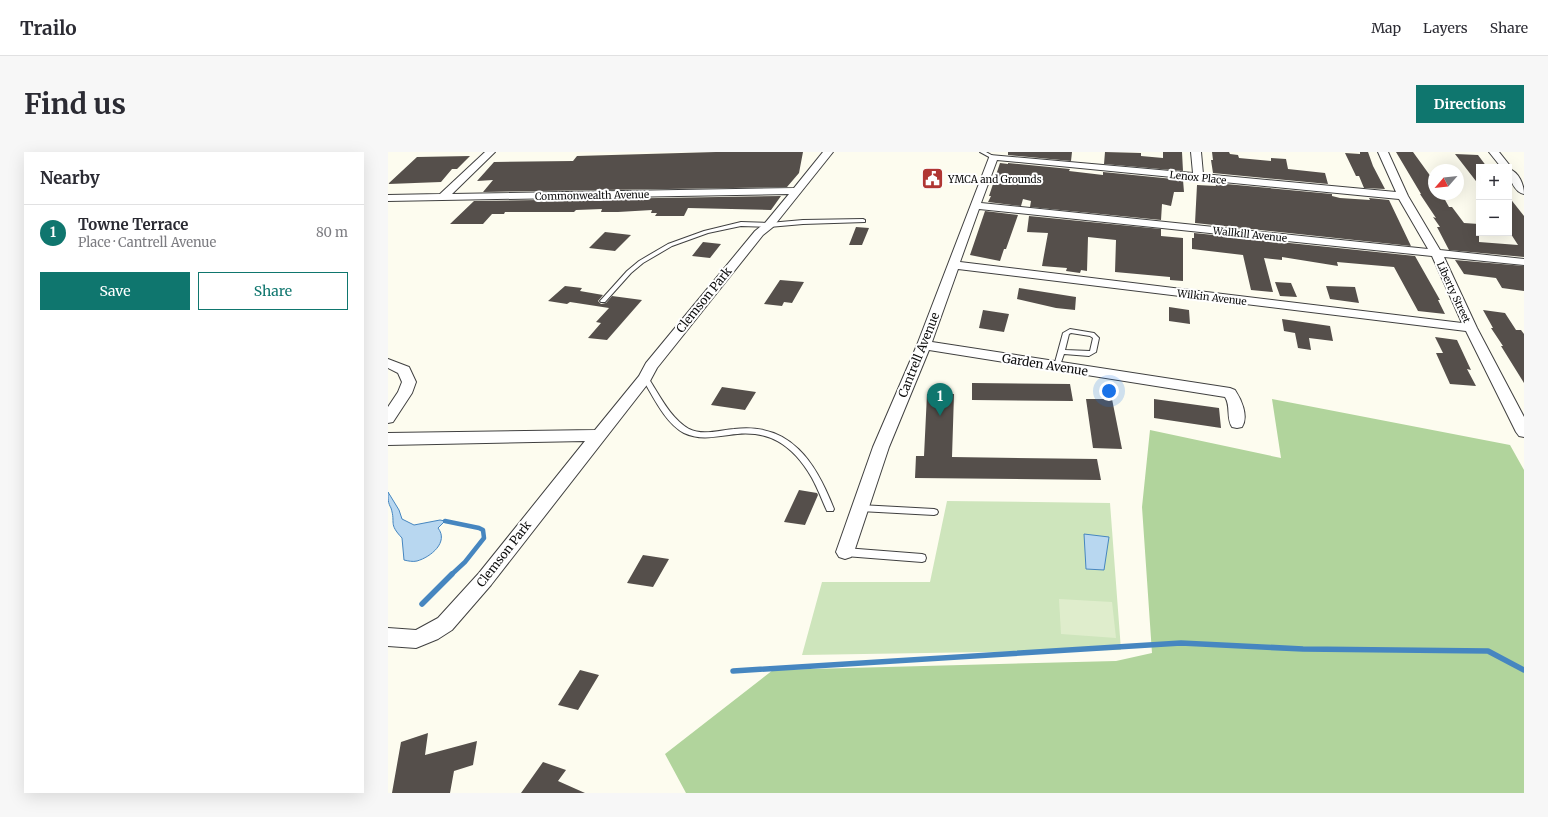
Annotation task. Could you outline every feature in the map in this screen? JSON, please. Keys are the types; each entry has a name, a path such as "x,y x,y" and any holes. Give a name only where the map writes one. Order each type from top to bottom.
{"street":[{"path":"443,197 490,152"},
{"name":"Clemson Park","path":"388,637 416,639 431,633 444,624 485,579 645,378 651,366 759,233 769,225 828,152"},
{"path":"1196,152 1198,177"},
{"name":"Liberty Street","path":"1383,152 1404,196 1436,253 1471,328 1524,432"},
{"path":"1494,152 1504,164"},
{"name":"Lenox Place","path":"987,154 1028,156 1198,177 1404,196"},
{"name":"Cantrell Avenue","path":"845,552 881,447 924,345 976,206 987,154"},
{"path":"1512,176 1524,192"},
{"name":"Commonwealth Avenue","path":"388,198 797,191"},
{"name":"Wallkill Avenue","path":"976,206 1524,262"},
{"name":"Wilkin Avenue","path":"953,265 1471,328"},
{"name":"Garden Avenue","path":"924,345 1230,393 1235,401 1237,423"},
{"path":"388,363 404,370 409,382 405,393 388,418"},
{"path":"388,438 599,435"}],"lane":[{"path":"602,301 629,272 641,262 670,245 706,232 729,226 756,223 769,225 803,222 863,221"},
{"path":"1057,366 1060,352 1066,333 1070,331 1092,334 1096,338 1093,352 1089,354 1060,352"},
{"path":"645,378 663,406 676,421 687,430 713,435 738,430 760,431 773,434 792,447 809,463 821,484 830,509"},
{"path":"860,508 934,512"},
{"path":"845,552 922,558"}],"green space":[{"path":"1272,399 1510,445 1524,470 1524,793 686,793 665,754 773,670 1116,661 1152,653 1142,507 1150,430 1281,458"},
{"path":"947,501 1110,503 1121,650 802,655 822,582 930,582"},
{"path":"1059,599 1112,602 1116,638 1061,634"}],"water":[{"path":"388,492 399,510 402,519 414,525 440,520 445,521 438,528 441,533 440,544 428,556 415,561 404,560 402,538 394,526 391,508 388,501"},
{"path":"1084,534 1109,537 1104,570 1086,569"}],"building":[{"path":"716,152 803,152 799,173 787,187 483,192 493,180 477,181 494,162 573,161 577,156"},
{"path":"1008,152 1072,152 1071,161 1008,155"},
{"path":"1105,152 1141,153 1141,156 1163,158 1163,152 1182,152 1183,171 1104,164"},
{"path":"1212,152 1229,152 1230,154 1238,155 1239,158 1271,161 1271,158 1286,159 1288,169 1325,173 1328,184 1213,173 1211,160 1213,160"},
{"path":"1360,152 1368,152 1373,166 1385,189 1364,188 1359,176 1356,176 1345,153 1360,154"},
{"path":"1396,152 1413,152 1428,173 1428,200 1445,200 1449,207 1452,207 1464,223 1476,224 1476,236 1479,236 1479,242 1518,245 1512,236 1512,201 1524,216 1524,257 1449,250 1437,227 1440,227 1433,217 1436,218"},
{"path":"1455,154 1478,155 1485,164 1476,164 1476,181"},
{"path":"470,156 457,169 452,169 441,182 388,184 417,157"},
{"path":"1000,163 1070,169 1069,171 1103,175 1103,172 1183,180 1184,192 1174,192 1171,206 1162,204 1161,220 1030,207 1031,201 1023,199 1021,206 988,202"},
{"path":"1215,183 1332,194 1332,196 1340,198 1389,200 1411,246 1195,223 1197,185 1216,186"},
{"path":"781,196 771,210 688,208 684,216 655,216 657,213 651,213 652,210 601,212 602,209 576,210 574,212 505,212 504,214 492,214 483,224 450,224 474,201"},
{"path":"985,211 1018,215 1006,249 1004,249 1000,261 970,255"},
{"path":"1029,216 1161,229 1161,236 1183,238 1183,281 1170,280 1170,277 1115,272 1116,240 1088,237 1087,271 1081,270 1080,273 1066,271 1067,268 1042,266 1048,233 1027,232"},
{"path":"856,227 869,228 862,245 849,245"},
{"path":"605,232 631,235 615,251 589,248"},
{"path":"1194,233 1415,256 1440,300 1438,300 1445,314 1418,311 1394,267 1337,262 1338,266 1282,257 1282,260 1264,258 1273,292 1251,290 1243,255 1192,249 1192,238 1194,238"},
{"path":"703,242 721,244 710,258 692,256"},
{"path":"1455,260 1524,266 1524,291 1502,288 1496,278 1464,274"},
{"path":"780,280 804,282 792,303 784,302 782,306 764,304"},
{"path":"1275,282 1291,283 1297,297 1280,296"},
{"path":"565,286 582,288 580,291 603,295 598,301 601,304 606,303 612,296 642,300 607,340 588,338 601,323 596,322 609,308 570,302 567,304 548,301"},
{"path":"1326,286 1355,287 1359,303 1330,299"},
{"path":"1019,288 1076,297 1075,310 1056,308 1017,299"},
{"path":"1169,307 1189,310 1190,324 1169,321"},
{"path":"983,310 1009,314 1004,332 979,328"},
{"path":"1483,310 1505,313 1516,330 1521,330 1524,334 1524,383 1501,346 1503,346 1491,328 1493,328"},
{"path":"1282,319 1330,326 1333,341 1309,338 1311,350 1298,348 1295,333 1284,331"},
{"path":"1435,337 1457,340 1471,370 1467,369 1476,386 1450,384 1436,353 1443,353"},
{"path":"972,383 1070,384 1073,401 972,400"},
{"path":"722,387 756,392 745,410 711,405"},
{"path":"927,394 954,394 952,457 1097,459 1101,480 915,478 916,456 924,456"},
{"path":"1086,399 1112,399 1122,449 1093,448"},
{"path":"1154,399 1219,408 1221,428 1154,418"},
{"path":"799,490 817,493 818,495 805,525 784,522"},
{"path":"643,555 669,559 653,587 627,583"},
{"path":"580,670 599,675 578,710 558,705"},
{"path":"428,733 425,755 477,741 473,765 454,771 450,793 392,793 401,742"},
{"path":"543,762 566,770 558,781 585,793 521,793"}],"waterway":[{"path":"445,521 479,528 483,530 484,538 465,562 451,575"},
{"path":"422,604 451,575"},
{"path":"733,671 1181,643 1303,649 1488,651 1524,670"}],"place":[{"name":"YMCA and Grounds","path":"933,179"},
{"name":"Towne Terrace","path":"940,416"}]}
